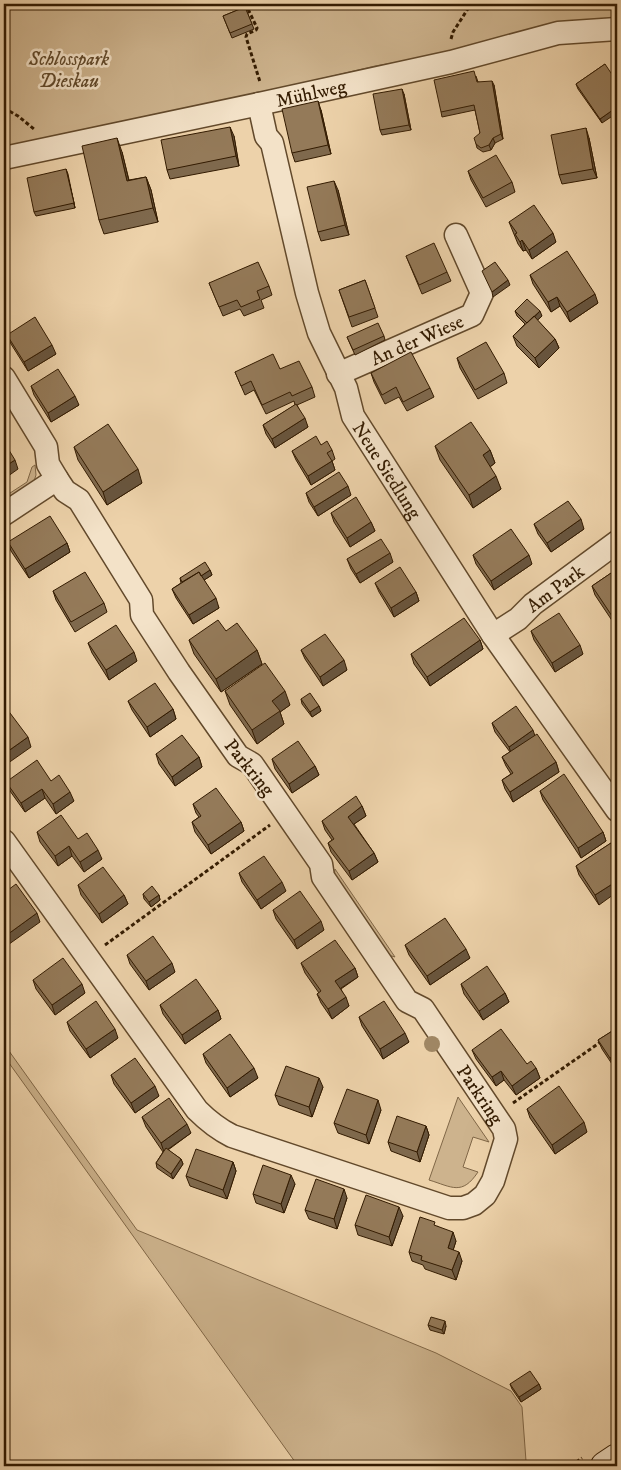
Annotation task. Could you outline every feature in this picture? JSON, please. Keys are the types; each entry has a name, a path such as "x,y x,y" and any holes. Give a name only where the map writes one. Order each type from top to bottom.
{"main road":[{"path":"605,1466 617,1458"}],"street":[{"name":"Mühlweg","path":"4,158 452,62 558,33 617,29"},
{"name":"Neue Siedlung","path":"259,104 266,136 272,143 307,293 319,333 346,388 353,416 493,636 614,798"},
{"name":"An der Wiese","path":"338,374 472,315 482,293 456,235"},
{"name":"Parkring","path":"4,378 46,447 48,464 57,480 66,491 80,500 141,600 142,614 179,672 238,756 252,764 321,864 323,876 402,993 407,1000 423,1009 504,1129 506,1140 493,1181 484,1195 474,1204 464,1208 449,1208 232,1136 210,1123 197,1110 7,831"},
{"path":"4,514 57,480"},
{"name":"Am Park","path":"493,636 617,542"}],"path":[{"path":"237,4 237,12"},
{"path":"452,62 450,43 453,32 471,4"},
{"path":"231,14 245,8 248,9 256,28 254,32 247,34 246,41 263,90 259,104"},
{"path":"4,108 18,116 46,138 53,147"},
{"path":"4,812 7,831"},
{"path":"102,948 272,824"},
{"path":"510,1105 610,1036"}],"green space":[{"name":"Schlosspark Dieskau","path":"4,4 617,4 617,23 544,25 456,52 375,66 4,149"},
{"path":"35,465 36,475 33,484 4,503 4,497 27,482 32,467"},
{"path":"335,869 395,957 385,954 334,878"},
{"path":"4,1044 137,1230 436,1353 511,1391 522,1407 526,1461 538,1466 298,1466 4,1056"},
{"path":"458,1097 489,1142 473,1137 463,1167 478,1172 467,1184 456,1188 429,1180"}],"building":[{"path":"245,7 252,24 230,33 223,16"},
{"path":"605,64 617,82 617,107 600,119 576,84"},
{"path":"474,71 477,82 492,81 501,134 493,138 489,145 481,148 476,144 474,138 480,133 474,105 441,112 434,80"},
{"path":"402,89 409,125 380,130 373,94"},
{"path":"318,101 328,145 292,153 282,109"},
{"path":"230,127 236,156 167,170 161,140"},
{"path":"586,128 593,169 559,175 551,135"},
{"path":"117,138 127,181 146,177 153,208 99,220 82,146"},
{"path":"496,155 512,182 483,198 468,171"},
{"path":"66,169 74,203 34,212 27,178"},
{"path":"334,181 345,225 318,232 307,187"},
{"path":"534,205 553,233 529,250 522,240 520,242 515,234 517,233 509,222"},
{"path":"434,243 447,272 419,285 406,256"},
{"path":"567,251 595,294 567,312 557,297 548,302 530,275"},
{"path":"258,262 269,286 257,291 260,299 241,307 237,300 219,307 209,283"},
{"path":"495,262 508,280 492,292 482,271"},
{"path":"365,280 375,308 349,317 339,290"},
{"path":"527,299 540,311 527,323 515,311"},
{"path":"534,316 555,339 535,358 513,336"},
{"path":"35,317 52,345 24,362 7,335"},
{"path":"378,323 384,336 353,350 347,337"},
{"path":"486,342 504,373 475,390 457,358"},
{"path":"411,352 430,388 403,402 396,387 382,395 371,373"},
{"path":"273,354 280,369 299,361 312,387 292,396 290,392 262,405 251,381 241,386 235,372"},
{"path":"58,369 75,396 48,413 31,386"},
{"path":"296,404 305,418 272,439 263,425"},
{"path":"471,422 490,450 483,455 496,476 469,495 435,446"},
{"path":"108,424 138,469 103,492 74,447"},
{"path":"316,436 321,445 327,441 332,450 327,453 332,461 308,476 292,451"},
{"path":"4,442 15,460 4,467"},
{"path":"339,472 348,486 314,507 306,493"},
{"path":"356,497 371,522 347,538 331,513"},
{"path":"568,501 581,519 547,543 534,524"},
{"path":"50,516 67,543 25,569 8,542"},
{"path":"511,529 529,555 491,581 473,555"},
{"path":"381,539 390,553 356,574 347,559"},
{"path":"205,562 210,570 201,576 199,572 182,582 180,578"},
{"path":"400,567 416,592 391,608 375,583"},
{"path":"617,569 617,617 614,619 592,586"},
{"path":"85,572 104,603 71,622 53,591"},
{"path":"199,572 216,598 189,615 172,589"},
{"path":"559,613 580,645 552,663 531,631"},
{"path":"464,618 480,640 427,677 411,654"},
{"path":"218,620 226,631 237,623 257,650 216,679 189,640"},
{"path":"116,625 134,652 106,670 88,643"},
{"path":"325,634 344,660 320,677 301,650"},
{"path":"265,663 285,691 272,701 280,711 252,730 225,691"},
{"path":"155,683 173,709 147,727 128,701"},
{"path":"310,693 319,706 310,712 301,699"},
{"path":"4,705 28,737 4,754"},
{"path":"516,706 533,730 509,747 492,723"},
{"path":"537,734 556,762 510,792 502,780 513,773 502,757"},
{"path":"182,735 199,757 172,777 156,754"},
{"path":"298,741 315,766 289,784 272,759"},
{"path":"37,760 51,781 59,775 70,792 53,804 42,789 21,803 6,782"},
{"path":"564,774 603,832 578,848 540,791"},
{"path":"216,788 241,822 208,845 192,822 201,816 193,804"},
{"path":"356,796 362,806 348,817 374,853 349,871 328,843 334,839 322,821"},
{"path":"61,815 78,839 87,833 98,850 80,862 69,846 55,856 37,832"},
{"path":"611,843 617,853 617,881 595,895 576,866"},
{"path":"264,856 282,882 257,900 239,873"},
{"path":"103,867 124,895 99,914 78,885"},
{"path":"16,884 37,913 4,937 4,893"},
{"path":"152,886 159,895 149,902 143,894"},
{"path":"300,891 321,921 294,940 273,910"},
{"path":"445,918 466,949 427,976 405,945"},
{"path":"153,936 172,963 146,981 127,955"},
{"path":"335,940 355,968 335,981 346,997 328,1009 317,994 321,991 301,963"},
{"path":"63,958 82,984 52,1005 33,980"},
{"path":"487,966 505,993 479,1011 461,984"},
{"path":"196,979 218,1010 182,1035 160,1005"},
{"path":"96,1001 115,1029 86,1049 67,1022"},
{"path":"384,1001 405,1033 380,1049 359,1017"},
{"path":"617,1028 617,1054 610,1058 598,1040"},
{"path":"501,1029 527,1064 531,1061 536,1068 512,1086 501,1071 492,1077 472,1050"},
{"path":"230,1034 254,1068 227,1088 203,1054"},
{"path":"135,1058 155,1086 131,1103 111,1075"},
{"path":"286,1066 319,1078 309,1107 275,1095"},
{"path":"559,1086 584,1122 552,1145 527,1109"},
{"path":"347,1089 378,1100 366,1135 334,1123"},
{"path":"169,1098 187,1124 161,1143 142,1117"},
{"path":"397,1116 426,1126 417,1152 388,1142"},
{"path":"166,1148 181,1159 171,1174 156,1163"},
{"path":"196,1149 233,1162 223,1190 186,1176"},
{"path":"263,1165 291,1175 281,1204 253,1194"},
{"path":"316,1179 344,1189 334,1219 305,1210"},
{"path":"366,1195 399,1207 389,1237 355,1225"},
{"path":"420,1217 435,1222 434,1225 453,1232 448,1248 459,1252 452,1270 421,1260 422,1256 409,1252"},
{"path":"431,1317 445,1321 442,1330 428,1325"},
{"path":"530,1371 539,1384 519,1397 510,1384"}]}
